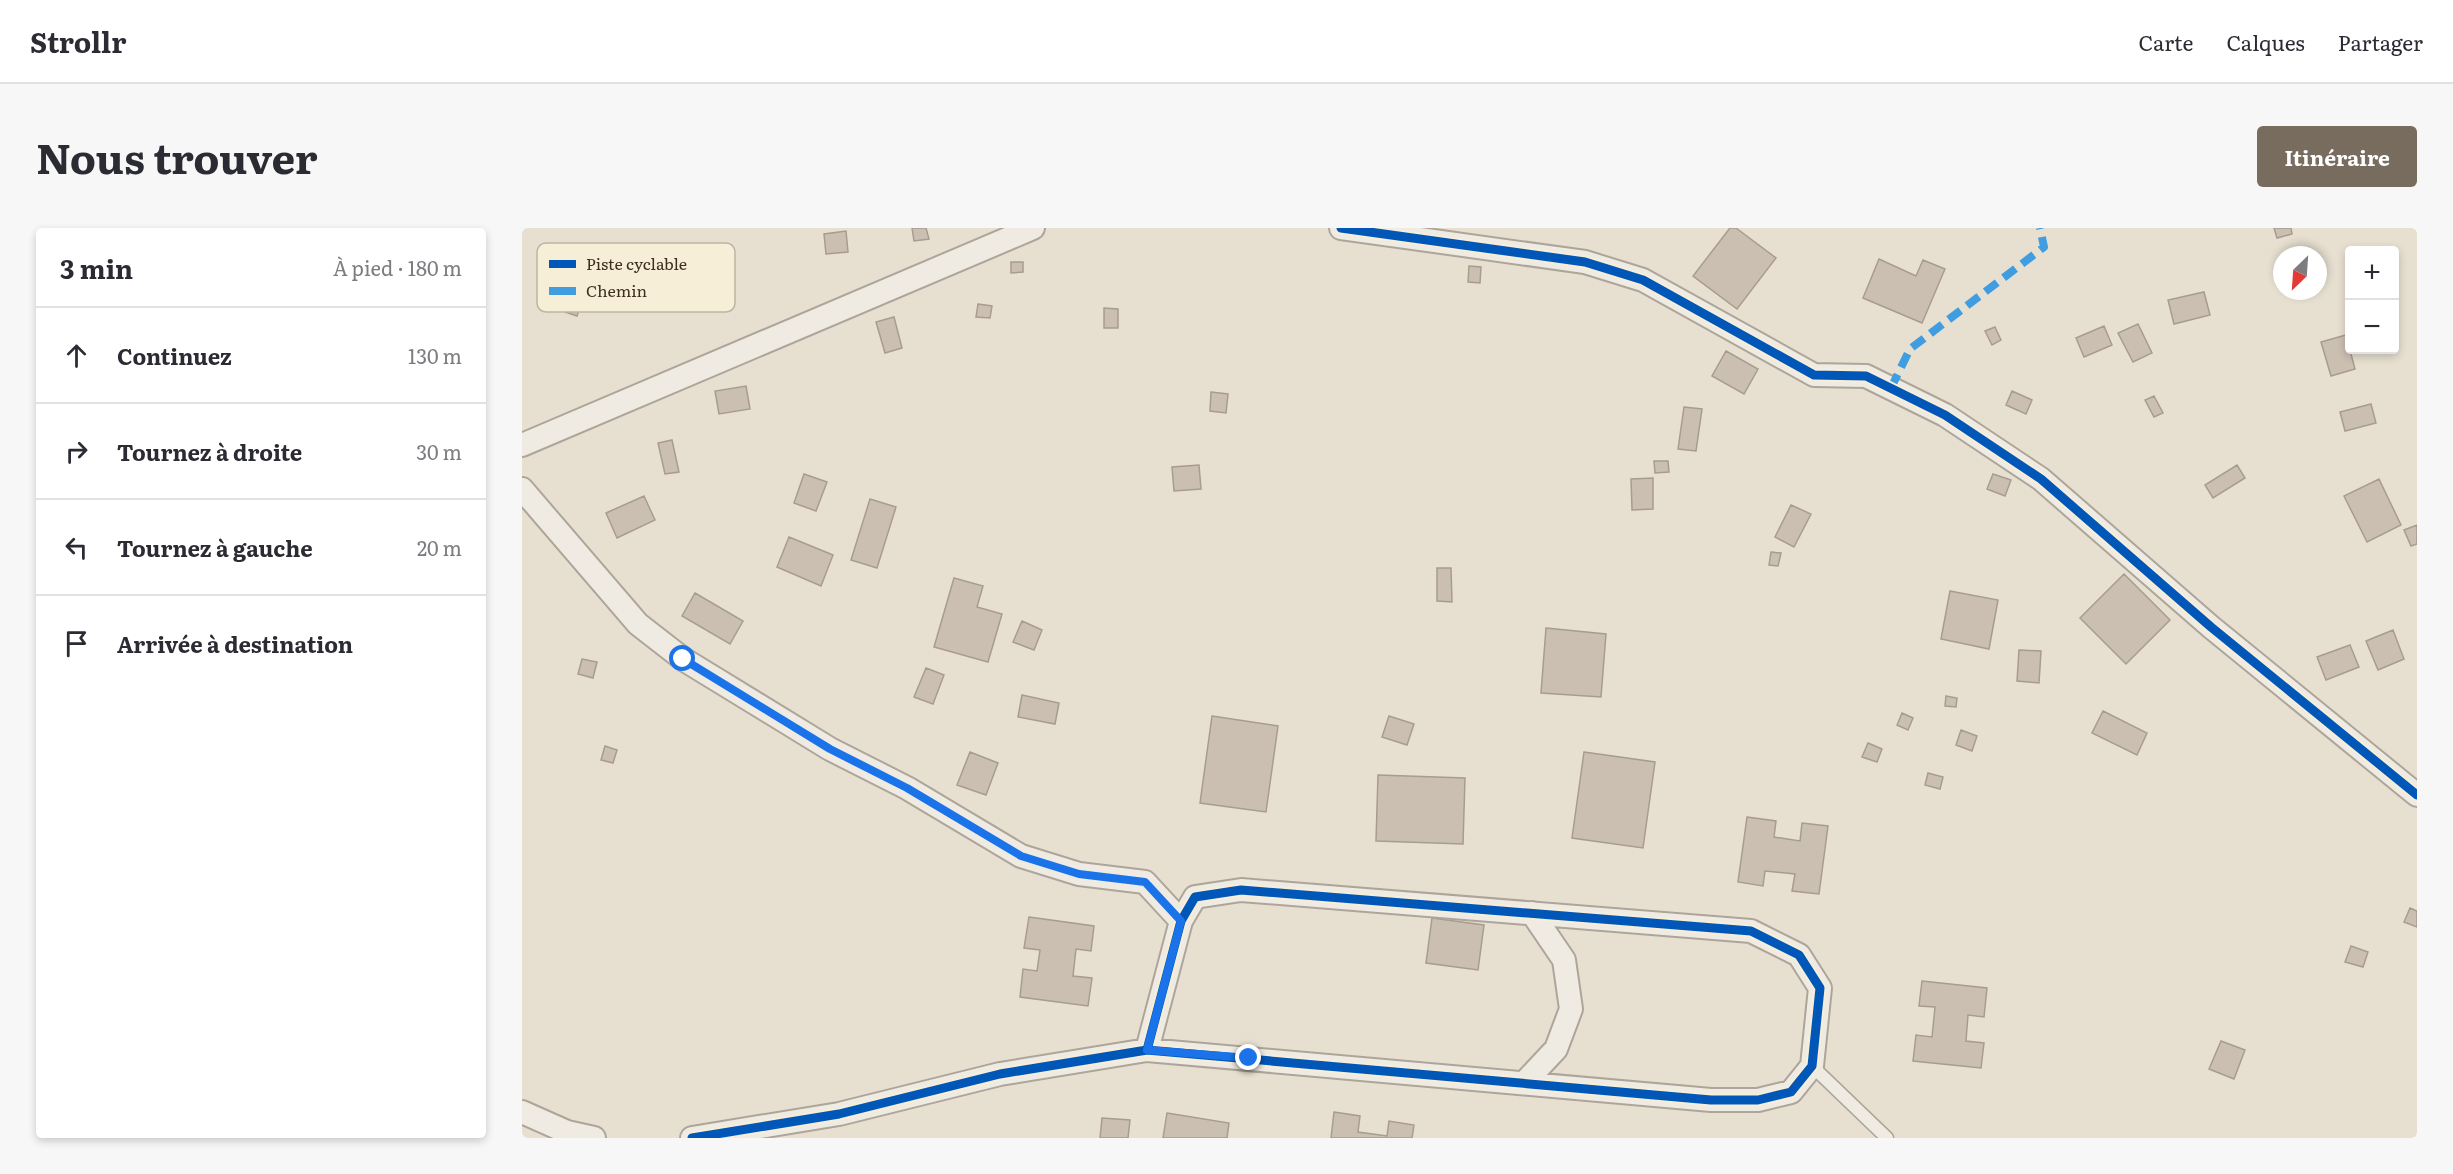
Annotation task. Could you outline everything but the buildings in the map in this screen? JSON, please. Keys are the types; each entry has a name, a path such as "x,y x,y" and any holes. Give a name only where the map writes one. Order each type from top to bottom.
{"street":[{"path":"522,445 1033,228"},
{"path":"1341,228 1585,262 1634,277 1814,375 1866,376 1945,415 2041,479 2211,627 2417,795"},
{"path":"522,489 638,624 683,659 830,749 907,788 1021,856 1079,874 1145,882 1181,921"},
{"path":"692,1138 838,1114 1000,1074 1147,1050 1711,1100 1758,1100 1791,1092 1812,1066 1820,988 1799,955 1750,931 1241,890 1195,897 1181,921 1147,1050"},
{"path":"1525,1082 1556,1049 1571,1009 1564,960 1532,913"},
{"path":"522,1113 567,1132 594,1138"}],"lane":[{"path":"1812,1066 1887,1138"}],"marked path":[{"path":"1891,388 1910,349 2044,247 2040,228"}],"cycle path":[{"path":"1341,228 1585,262 1643,280 1814,375 1866,376 1945,415 2041,479 2211,627 2417,795"},
{"path":"692,1138 839,1114 1000,1074 1147,1050 1711,1100 1758,1100 1791,1092 1812,1066 1820,988 1799,955 1751,931 1241,890 1195,897 1181,921 1147,1050"}],"route":[{"path":"683,659 830,749 907,788 1021,856 1079,874 1145,882 1181,921 1147,1050 1249,1058"}]}
